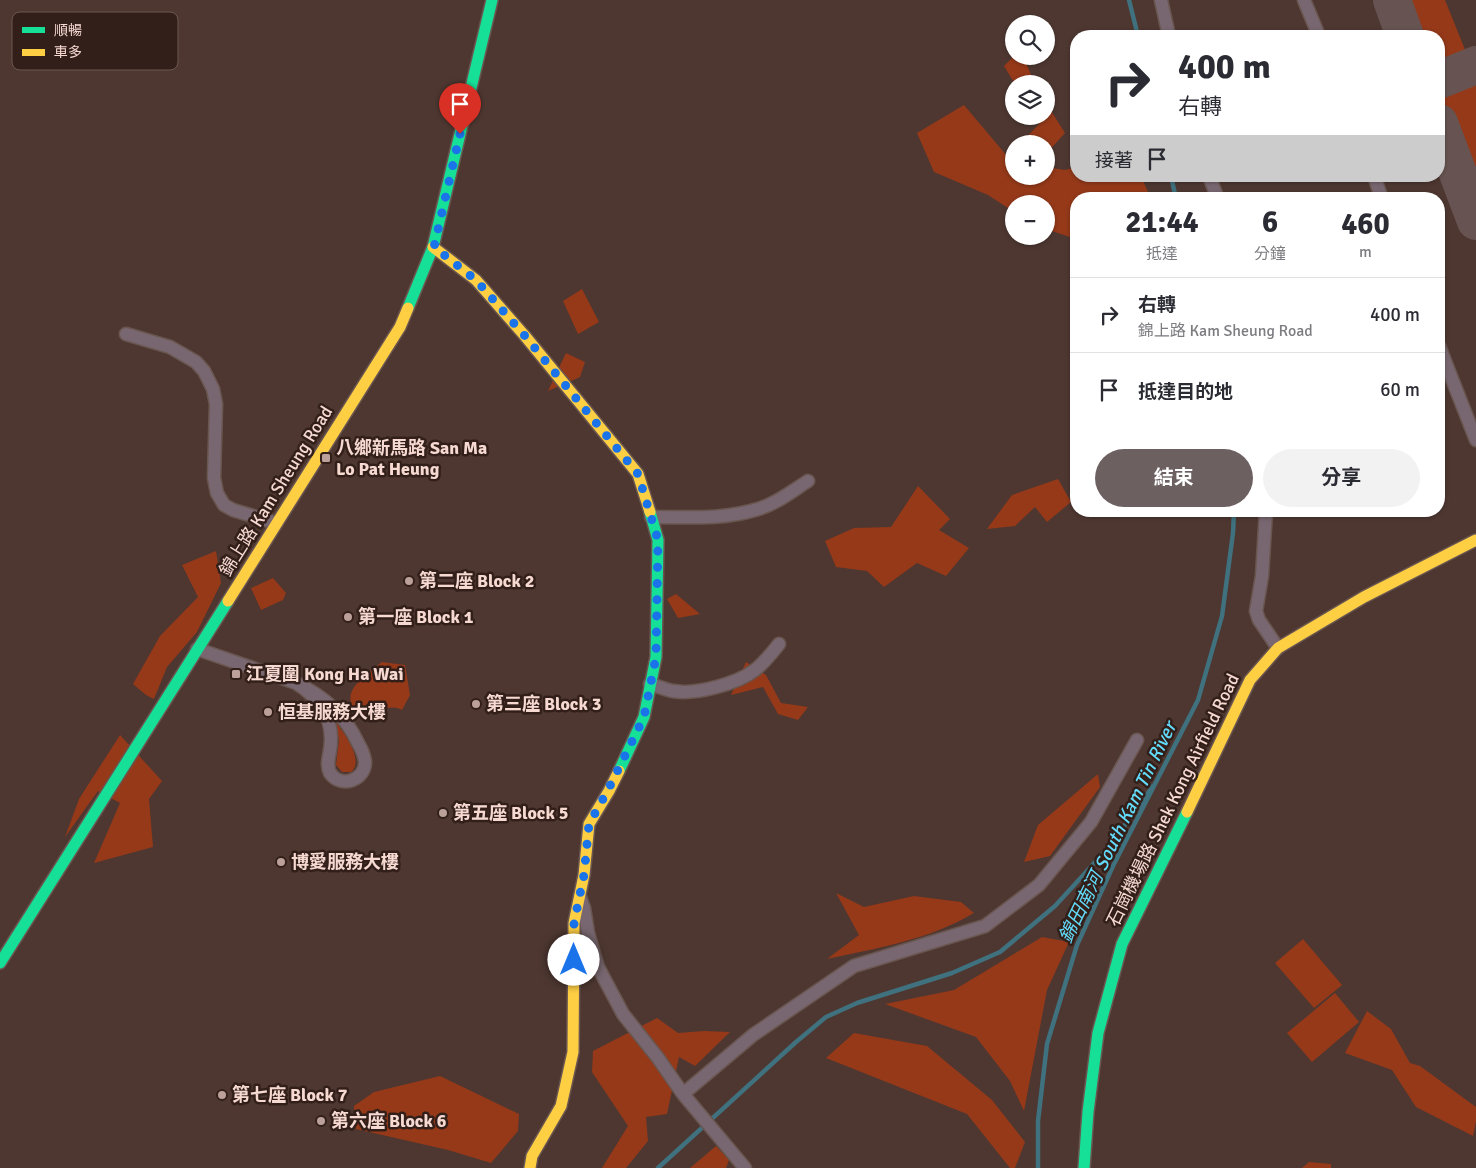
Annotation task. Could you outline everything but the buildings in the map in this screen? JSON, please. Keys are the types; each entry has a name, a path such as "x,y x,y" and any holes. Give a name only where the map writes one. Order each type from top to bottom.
{"street":[{"name":"錦上路 Kam Sheung Road","path":"0,963 400,327 434,247 492,0"},
{"path":"1161,0 1168,30"},
{"path":"1304,0 1316,30"},
{"path":"434,247 476,280 525,336 638,474 658,540 656,657 644,717 589,824 584,875 574,923 573,1052 561,1106 532,1156 530,1168"},
{"path":"126,334 170,347 196,362 204,371 213,389 216,404 214,478 217,493 224,504 233,510 276,524"},
{"path":"1445,361 1476,440"},
{"path":"651,517 736,515 760,509 808,481"},
{"path":"1266,517 1262,576 1256,611 1259,620 1278,648"},
{"name":"石崗機場路 Shek Kong Airfield Road","path":"1084,1168 1088,1112 1098,1033 1122,944 1250,680 1278,648 1364,597 1476,540"},
{"path":"650,684 673,691 694,692 734,682 754,671 779,644"},
{"path":"197,649 296,683 324,699 348,724 365,759 361,775 354,780 338,779 331,774 328,766 330,732 326,714 318,699 296,683"},
{"path":"683,1094 754,1035 854,966 985,926 1039,885 1091,822 1136,740"},
{"path":"580,897 598,967 623,1014 658,1058 683,1094 746,1168"}],"shaded area":[{"path":"1398,0 1445,0 1470,62 1445,72 1445,30 1410,30"},
{"path":"1027,65 1031,75 1010,75 1004,66"},
{"path":"1476,76 1476,199 1445,120 1445,88"},
{"path":"964,105 1005,154 1005,185 1055,185 1055,168 1070,169 1070,182 1144,182 1148,192 1070,192 1070,237 1055,232 1055,195 1005,195 1005,206 988,195 934,172 917,133"},
{"path":"1055,117 1065,133 1055,144 1055,135 1029,135 1038,125 1055,125"},
{"path":"582,289 599,322 578,334 563,301"},
{"path":"566,353 585,362 580,377 548,391"},
{"path":"1058,479 1070,503 1047,522 1035,507 1015,526 987,529 1012,495"},
{"path":"918,486 950,519 939,530 969,548 946,576 917,563 884,587 867,571 836,567 825,541 854,528 891,527"},
{"path":"216,551 221,583 197,632 167,667 154,699 133,684 160,636 198,597 182,565"},
{"path":"273,578 286,593 283,600 261,610 251,588"},
{"path":"676,594 700,614 678,618 667,599"},
{"path":"382,662 405,665 410,695 402,710 388,708 364,714 354,708 351,695 358,682"},
{"path":"746,662 766,675 781,703 808,707 798,720 778,714 763,687 731,695"},
{"path":"336,722 355,754 355,767 351,772 342,772 336,765 339,741"},
{"path":"120,735 162,781 149,799 153,847 94,863 120,803 98,791 65,837 79,799"},
{"path":"1098,774 1100,787 1050,856 1024,862 1038,825"},
{"path":"836,893 864,907 914,896 961,902 974,913 921,937 827,959 859,935"},
{"path":"1042,937 1069,942 1047,990 1024,1111 1010,1081 976,1037 885,1004 954,990"},
{"path":"1303,939 1342,985 1314,1008 1275,963"},
{"path":"1335,993 1359,1022 1312,1062 1287,1033"},
{"path":"1367,1011 1391,1029 1410,1063 1420,1066 1476,1107 1473,1136 1416,1107 1392,1070 1345,1053"},
{"path":"657,1018 678,1033 730,1032 695,1066 679,1057 667,1114 646,1117 648,1141 626,1168 602,1168 628,1126 592,1072 593,1051"},
{"path":"854,1033 927,1046 992,1100 1025,1142 1015,1168 1010,1168 967,1114 826,1058"},
{"path":"440,1076 519,1114 518,1131 491,1163 448,1150 356,1129 354,1106 374,1092"},
{"path":"716,1146 729,1160 726,1168 690,1168"},
{"path":"1309,1162 1331,1164 1331,1168 1302,1168"}],"waterway":[{"name":"錦田南河 South Kam Tin River","path":"1129,0 1136,30"},
{"name":"錦田南河 South Kam Tin River","path":"1172,182 1174,192"},
{"name":"錦田南河 South Kam Tin River","path":"1038,1168 1038,1121 1047,1044 1077,945 1113,866 1198,700 1222,616 1234,517"},
{"path":"658,1168 826,1017 857,1003 952,973 1000,952 1055,906 1109,847 1153,786"}],"taxiway":[{"path":"1392,0 1403,30"},
{"path":"1445,78 1476,65"},
{"path":"1445,139 1476,221"}],"traffic: fast":[{"path":"408,308 433,247 492,0"},
{"path":"619,771 644,717 656,657 658,540 650,512"},
{"path":"0,963 228,601"},
{"path":"1084,1168 1088,1112 1098,1033 1122,944 1187,812"}],"traffic: slow":[{"path":"433,247 476,280 525,336 638,474 650,512"},
{"path":"228,601 400,327 408,308"},
{"path":"1187,812 1250,680 1278,648 1364,597 1476,540"},
{"path":"530,1168 532,1156 561,1106 573,1052 574,923 584,875 589,824 619,771"}],"place":[{"name":"八鄉新馬路 San Ma Lo Pat Heung","path":"326,458"},
{"name":"第二座 Block 2","path":"409,581"},
{"name":"第一座 Block 1","path":"348,617"},
{"name":"江夏圍 Kong Ha Wai","path":"236,674"},
{"name":"第三座 Block 3","path":"476,704"},
{"name":"恒基服務大樓","path":"268,712"},
{"name":"第五座 Block 5","path":"443,813"},
{"name":"博愛服務大樓","path":"281,862"},
{"name":"第七座 Block 7","path":"222,1095"},
{"name":"第六座 Block 6","path":"321,1121"}],"route":[{"path":"460,134 434,247 476,280 525,336 638,474 658,540 656,657 644,717 589,824 584,875 574,923 574,960"}]}
